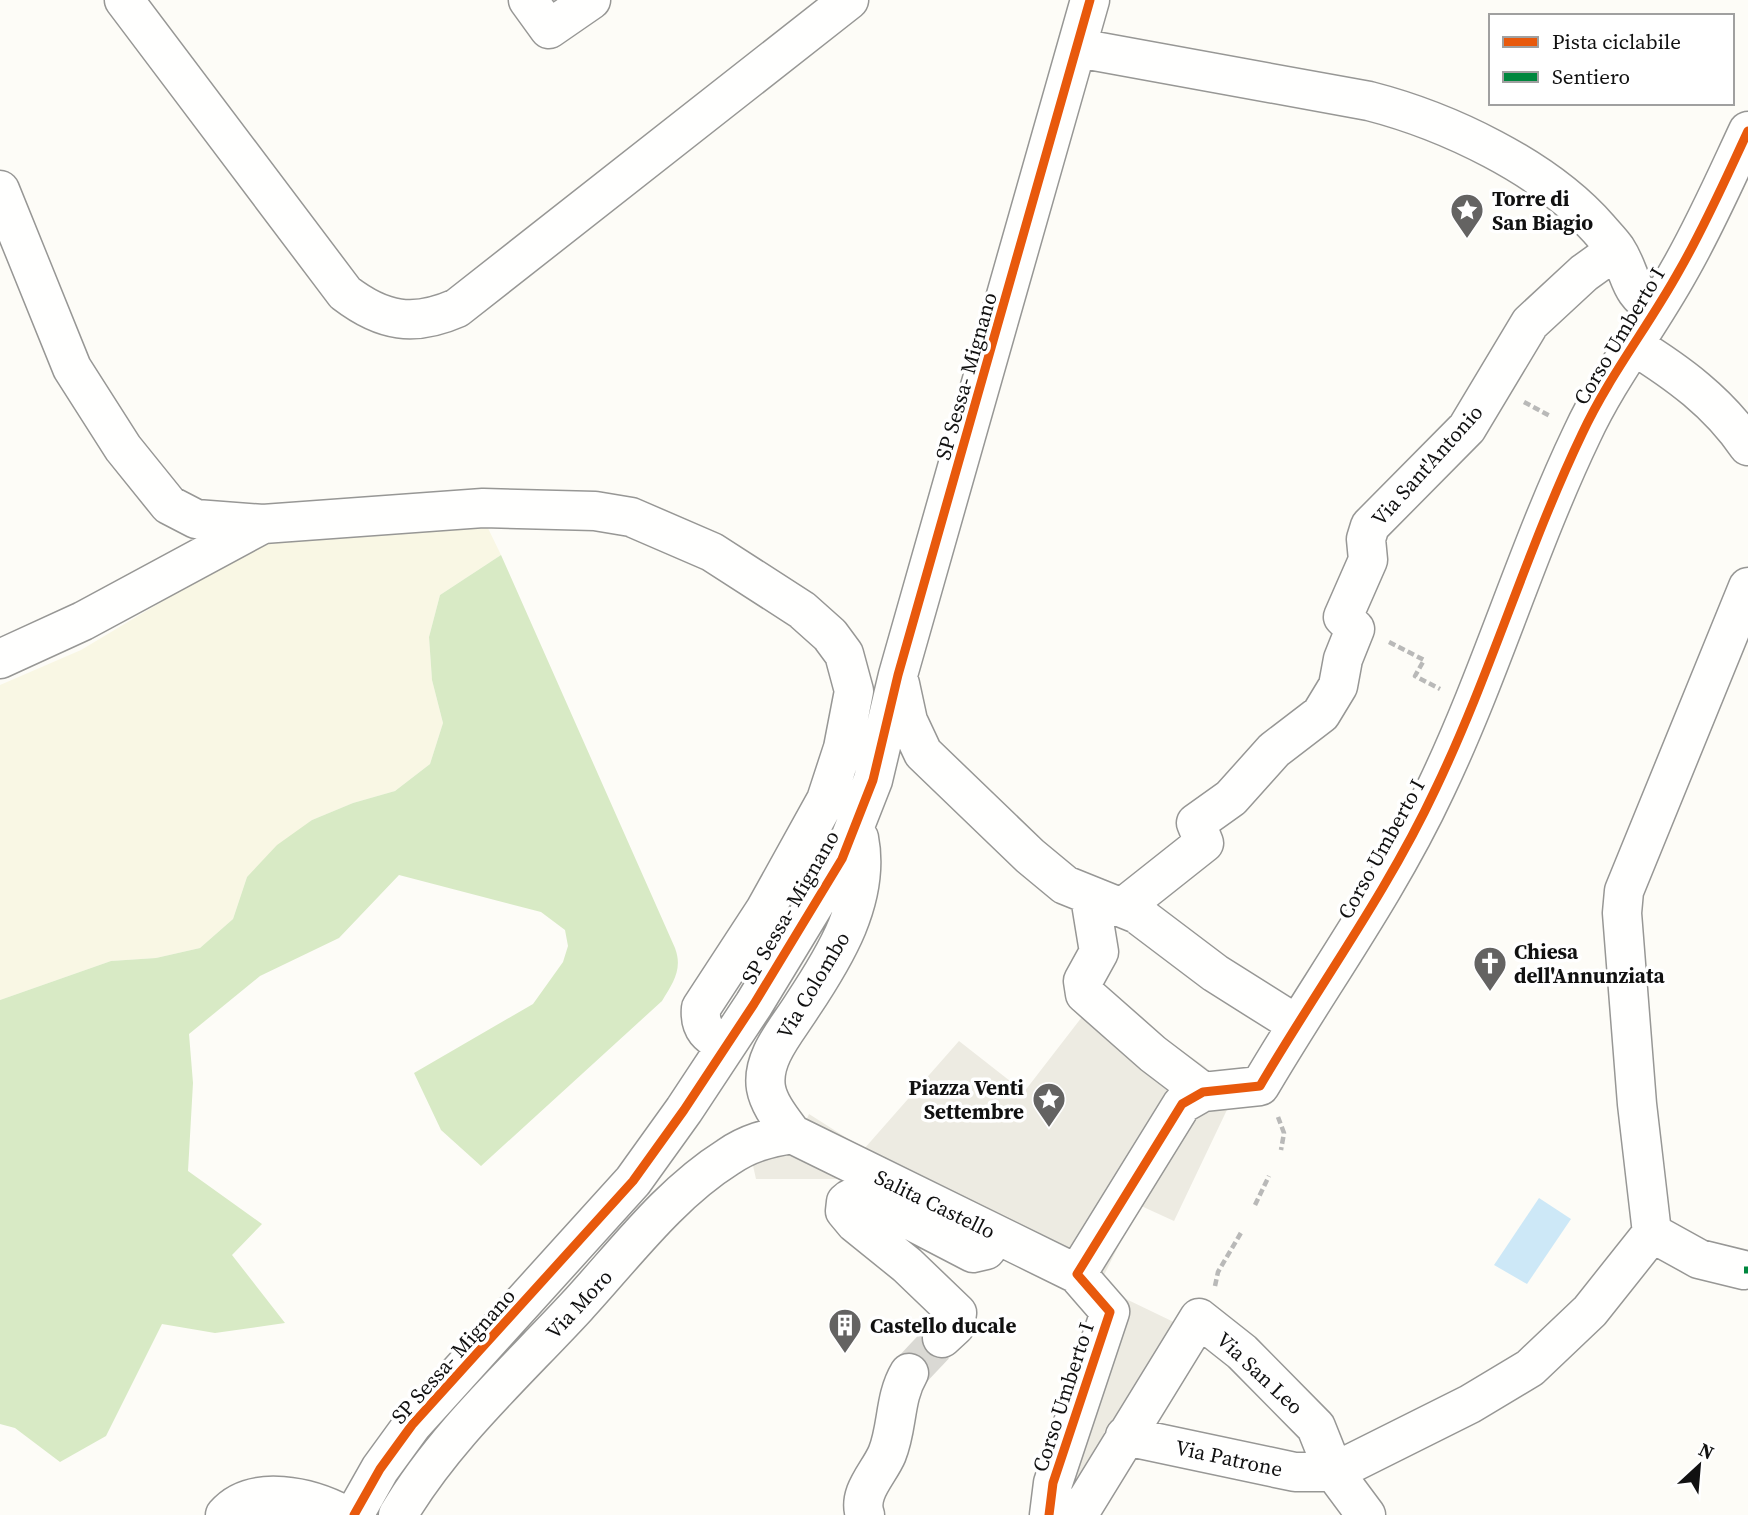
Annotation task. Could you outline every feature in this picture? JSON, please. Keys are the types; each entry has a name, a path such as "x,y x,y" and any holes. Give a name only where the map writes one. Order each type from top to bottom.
{"street":[{"path":"124,0 345,293 373,311 392,318 412,320 434,318 457,308 849,0"},
{"path":"528,0 549,29 591,0"},
{"name":"SP Sessa- Mignano","path":"354,1515 380,1469 412,1425 633,1181 660,1147 824,892 856,827 873,780 898,675 1090,0"},
{"path":"1077,48 1369,101 1410,113 1461,134 1531,173 1576,207 1616,250 1633,290 1656,309"},
{"name":"Corso Umberto I","path":"1203,1092 1260,1086 1395,863 1435,790 1472,706 1535,538 1582,433 1602,393 1656,309 1708,216 1748,131"},
{"path":"0,190 72,368 88,397 152,486 169,505 196,519 263,524 483,508 595,511 631,517 712,552 784,598 830,635 844,654 854,691 843,748 812,829 765,910 701,1008 700,1018 708,1035 726,1046"},
{"name":"Via Sant'Antonio","path":"1355,629 1343,617 1368,560 1366,538 1370,526 1467,428 1530,323 1584,273 1616,250"},
{"path":"1633,345 1689,382 1743,433"},
{"path":"0,659 83,621 263,524"},
{"path":"1334,1472 1469,1404 1530,1368 1590,1311 1652,1233 1637,1104 1622,914 1624,891 1748,587"},
{"path":"1106,902 1204,843 1196,823 1238,792 1274,750 1321,714 1338,687 1343,659 1355,629"},
{"path":"898,675 908,721 923,753 1030,856 1065,885 1137,915 1215,973 1296,1024"},
{"name":"Via Colombo","path":"792,1134 771,1104 765,1075 779,1041 829,964 848,927 860,876 860,847 856,827"},
{"path":"1077,1274 1182,1104 1203,1092 1153,1054 1085,994 1083,981 1099,952 1106,902"},
{"name":"Salita Castello","path":"792,1134 1077,1274"},
{"name":"Via Moro","path":"398,1515 430,1468 482,1409 685,1192 745,1146 792,1134"},
{"path":"942,1338 955,1326 957,1313 907,1265 855,1223 845,1211 846,1202 850,1197 859,1196 870,1200 973,1254 986,1250 997,1235"},
{"path":"1652,1233 1699,1258 1744,1270"},
{"name":"Corso Umberto I","path":"1049,1515 1053,1483 1110,1312 1077,1274"},
{"name":"Via San Leo","path":"1078,1515 1199,1318 1242,1352 1316,1427 1334,1472 1366,1515"},
{"path":"865,1515 864,1497 887,1454 895,1430 902,1384 909,1373"},
{"name":"Via Patrone","path":"1125,1436 1295,1472 1334,1472"},
{"path":"225,1515 234,1505 255,1496 316,1503 344,1515"}],"path":[{"path":"1500,375 1522,386 1516,397 1582,433"},
{"path":"1355,629 1374,634 1424,660 1415,676 1472,706"},
{"path":"1255,1205 1269,1176"},
{"path":"1199,1318 1213,1292 1218,1272 1242,1231"}],"shaded area":[{"path":"485,522 501,555 440,595 429,637 432,680 443,723 430,764 395,791 353,803 312,820 247,877 233,919 200,948 156,958 111,961 0,1000 0,685 81,650 270,537"},
{"name":"Piazza Venti Settembre","path":"1085,1013 1144,1024 1204,1066 1235,1093 1174,1221 1139,1205 1094,1295 843,1179 756,1179 750,1152 795,1145 809,1114 864,1149 959,1041 1024,1092"},
{"path":"1126,1299 1182,1326 1077,1495 1066,1490 1069,1470"}],"green space":[{"path":"501,555 675,948 678,963 673,982 662,1001 481,1166 441,1130 414,1073 533,1004 563,962 568,946 565,930 541,912 399,875 339,938 260,976 189,1034 193,1083 188,1171 262,1224 232,1255 285,1323 215,1333 162,1324 106,1436 60,1462 15,1428 0,1424 0,1000 111,961 156,958 200,948 233,919 247,877 277,845 312,820 353,803 395,791 430,764 443,723 432,680 429,637 440,595"}],"water":[{"path":"1539,1198 1571,1219 1527,1284 1494,1265"}],"tunnel":[{"path":"909,1373 942,1338"}],"cycle path":[{"path":"354,1515 380,1469 412,1425 633,1181 754,1004 842,859 873,780 898,675 1090,0"},
{"path":"1049,1515 1053,1483 1110,1312 1077,1274 1182,1104 1203,1092 1260,1086 1396,865 1456,744 1582,434 1604,392 1689,254 1748,131"}],"place":[{"name":"Torre di San Biagio","path":"1467,240"},
{"name":"Chiesa dell'Annunziata","path":"1490,993"},
{"name":"Piazza Venti Settembre","path":"1049,1129"},
{"name":"Castello ducale","path":"845,1355"}]}
